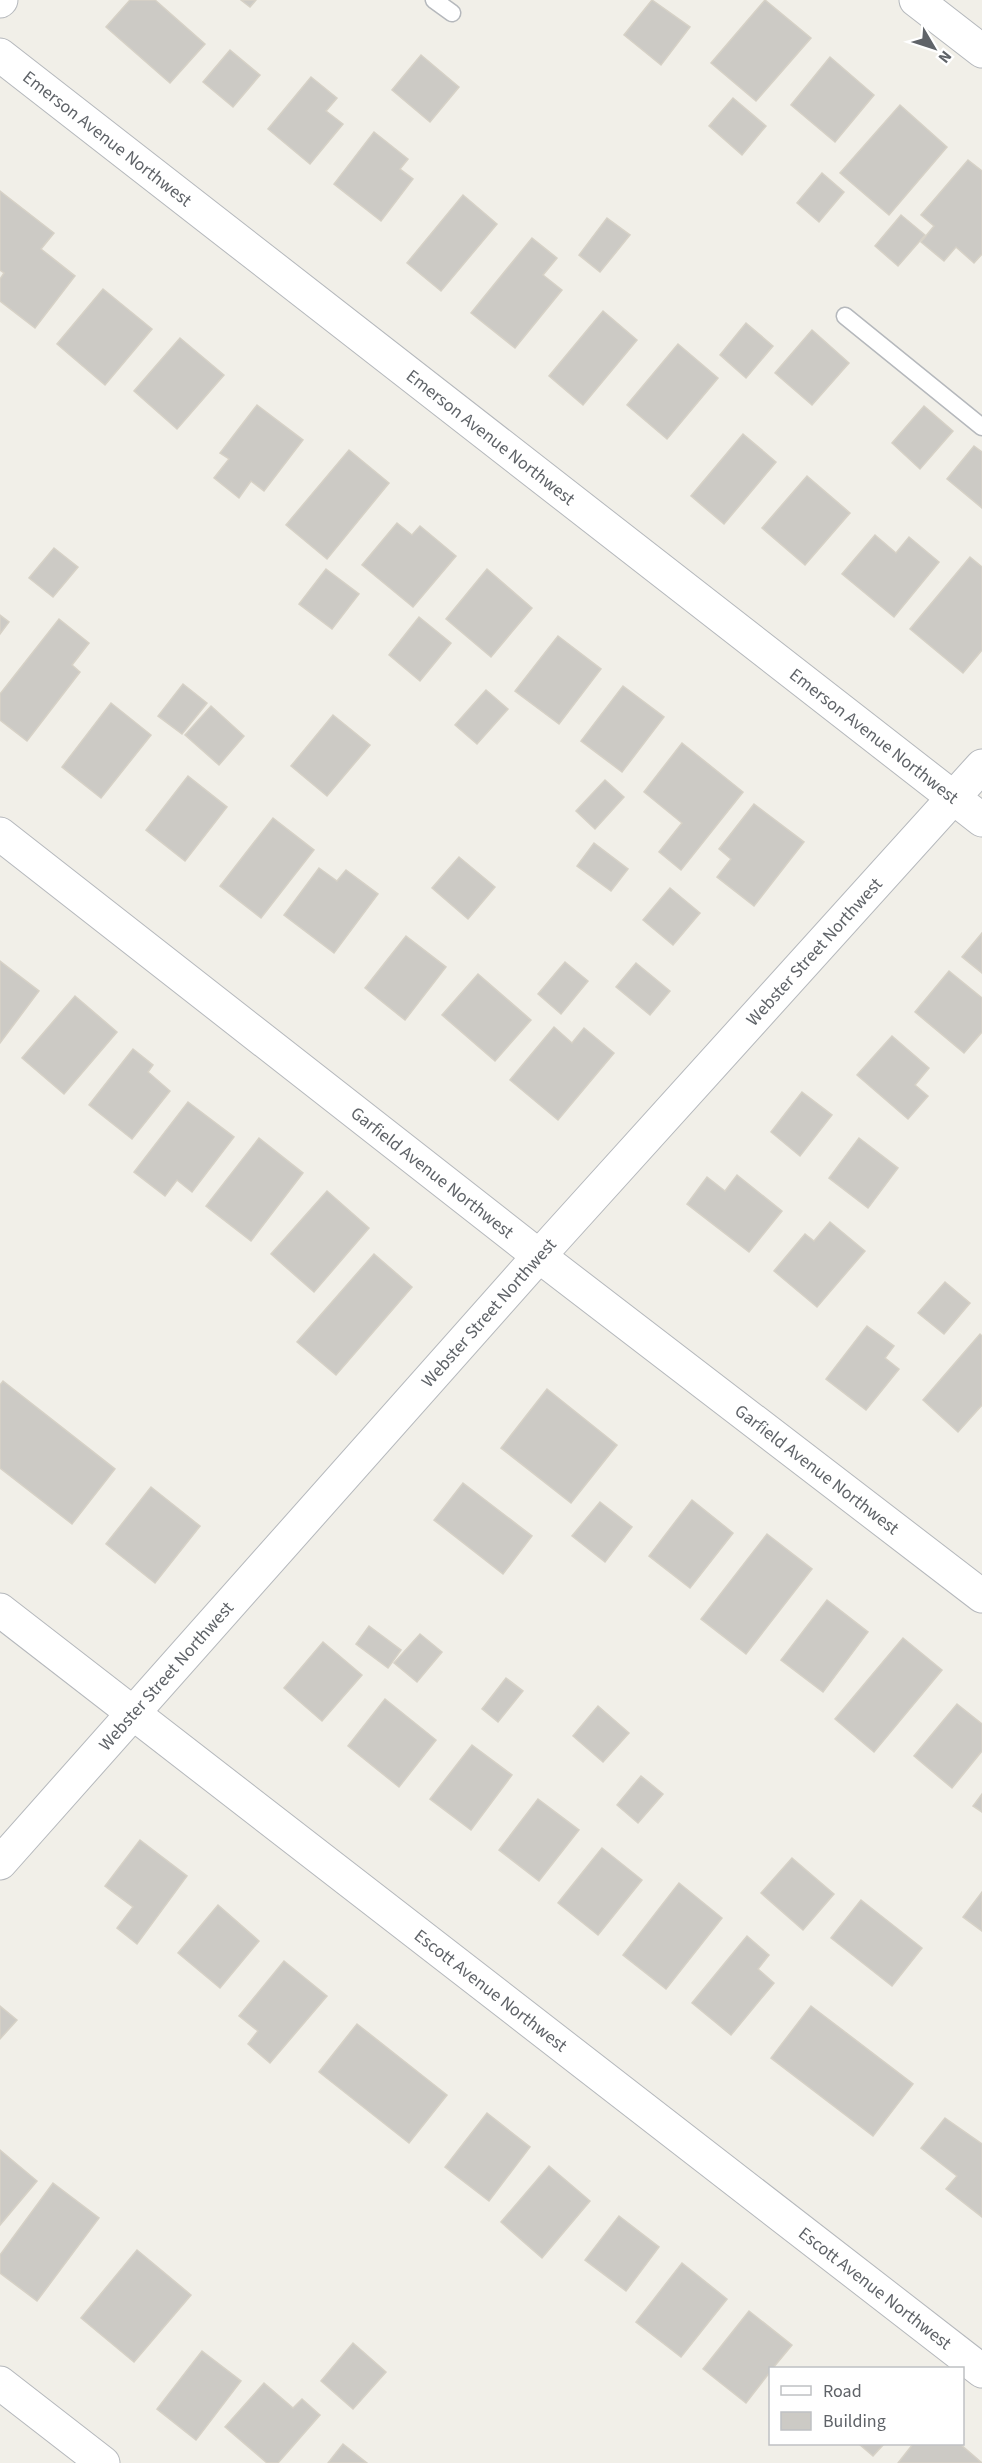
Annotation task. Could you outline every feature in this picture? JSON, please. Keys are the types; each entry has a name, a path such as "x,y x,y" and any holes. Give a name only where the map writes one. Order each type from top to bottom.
{"street":[{"path":"916,0 982,51"},
{"name":"Emerson Avenue Northwest","path":"0,55 982,820"},
{"name":"Webster Street Northwest","path":"0,1863 540,1256 982,766"},
{"name":"Garfield Avenue Northwest","path":"0,834 540,1256 982,1596"},
{"name":"Escott Avenue Northwest","path":"0,1610 982,2371"},
{"path":"0,2383 103,2463"}],"lane":[{"path":"434,0 452,13"},
{"path":"845,316 982,427"}],"building":[{"path":"130,0 155,0 205,44 170,83 106,27"},
{"path":"241,0 256,0 250,7"},
{"path":"652,0 690,27 661,65 624,35"},
{"path":"765,0 811,38 756,101 711,63"},
{"path":"230,50 260,75 233,107 203,82"},
{"path":"421,55 459,87 430,122 392,90"},
{"path":"830,57 874,95 835,142 791,105"},
{"path":"311,77 337,98 326,111 343,124 310,164 268,129"},
{"path":"733,98 766,126 742,155 709,126"},
{"path":"900,105 947,147 889,215 840,173"},
{"path":"374,132 408,159 400,169 413,179 381,221 334,184"},
{"path":"968,160 982,171 982,254 974,263 956,247 944,261 921,242 934,226 921,215"},
{"path":"822,173 844,192 819,222 797,203"},
{"path":"0,191 54,233 41,249 75,276 35,328 0,301 0,279 4,273 0,270"},
{"path":"463,195 497,224 441,291 407,263"},
{"path":"901,215 925,235 898,266 875,246"},
{"path":"607,218 630,235 600,272 579,255"},
{"path":"532,238 557,258 543,275 562,290 515,348 471,313"},
{"path":"103,289 152,329 105,385 57,344"},
{"path":"603,311 637,340 583,405 549,376"},
{"path":"746,323 773,346 746,378 720,355"},
{"path":"812,330 849,363 812,405 775,373"},
{"path":"180,338 224,375 177,429 134,391"},
{"path":"678,344 718,378 667,439 627,405"},
{"path":"257,405 303,440 264,491 251,481 239,498 214,478 229,459 220,453"},
{"path":"924,406 953,431 920,469 892,443"},
{"path":"743,434 776,462 724,524 691,496"},
{"path":"974,446 982,452 982,508 947,479"},
{"path":"349,450 389,483 327,559 286,525"},
{"path":"807,476 850,513 805,565 762,528"},
{"path":"397,523 412,535 420,526 456,556 413,607 362,565"},
{"path":"875,535 896,553 909,537 939,562 894,617 842,574"},
{"path":"54,548 78,567 53,597 29,578"},
{"path":"970,557 982,567 982,650 963,673 910,629"},
{"path":"326,569 359,594 332,629 299,604"},
{"path":"487,569 532,608 491,657 446,619"},
{"path":"0,615 9,622 0,634"},
{"path":"419,617 451,643 420,681 389,655"},
{"path":"59,619 89,643 72,665 80,672 27,741 0,720 0,694"},
{"path":"558,636 601,669 559,724 515,691"},
{"path":"183,684 207,703 182,734 158,716"},
{"path":"623,686 664,717 622,772 581,741"},
{"path":"486,690 508,709 477,744 455,725"},
{"path":"111,703 151,735 101,798 62,767"},
{"path":"211,706 244,736 219,765 185,735"},
{"path":"333,715 370,745 327,796 291,766"},
{"path":"682,743 743,792 681,870 659,852 682,823 644,792"},
{"path":"188,776 227,807 185,861 146,830"},
{"path":"605,780 624,797 595,829 576,811"},
{"path":"754,804 804,842 754,906 717,877 731,859 719,849"},
{"path":"273,818 314,850 261,918 220,886"},
{"path":"594,843 628,869 611,891 577,866"},
{"path":"459,857 495,887 468,919 432,888"},
{"path":"319,868 337,881 346,870 378,894 334,953 284,915"},
{"path":"670,888 700,913 673,945 643,920"},
{"path":"982,933 982,973 962,957"},
{"path":"406,936 446,967 405,1020 365,988"},
{"path":"0,961 39,991 0,1043"},
{"path":"565,962 588,981 561,1014 538,994"},
{"path":"636,963 670,991 650,1015 616,987"},
{"path":"949,971 982,998 982,1032 964,1053 915,1012"},
{"path":"478,974 531,1020 495,1061 442,1015"},
{"path":"75,996 117,1032 64,1094 22,1058"},
{"path":"554,1027 572,1043 584,1028 614,1053 558,1120 510,1080"},
{"path":"892,1036 929,1068 915,1085 928,1096 908,1119 857,1075"},
{"path":"133,1049 153,1065 148,1072 170,1091 132,1139 89,1105"},
{"path":"802,1092 832,1115 800,1156 771,1132"},
{"path":"188,1102 234,1137 192,1192 177,1180 165,1196 134,1172"},
{"path":"259,1138 303,1173 251,1241 206,1206"},
{"path":"859,1138 898,1168 868,1208 829,1178"},
{"path":"737,1175 782,1211 749,1252 687,1204 707,1177 725,1191"},
{"path":"327,1191 369,1228 314,1292 271,1254"},
{"path":"830,1222 865,1251 817,1307 774,1271 805,1234 814,1241"},
{"path":"374,1254 412,1287 336,1375 297,1342"},
{"path":"945,1282 970,1303 944,1334 918,1313"},
{"path":"867,1326 894,1346 885,1358 899,1369 866,1410 826,1379"},
{"path":"980,1334 982,1336 982,1405 958,1432 923,1400"},
{"path":"3,1381 115,1469 72,1524 0,1468 0,1385"},
{"path":"547,1389 617,1445 571,1503 501,1448"},
{"path":"463,1483 532,1536 503,1574 434,1520"},
{"path":"151,1487 200,1526 155,1583 106,1544"},
{"path":"692,1500 733,1533 690,1588 649,1556"},
{"path":"600,1502 632,1527 605,1562 572,1536"},
{"path":"767,1534 812,1569 746,1654 701,1619"},
{"path":"827,1600 868,1632 823,1692 781,1660"},
{"path":"369,1626 401,1650 388,1668 356,1644"},
{"path":"420,1634 442,1652 417,1682 394,1663"},
{"path":"903,1638 942,1670 874,1752 835,1719"},
{"path":"323,1642 362,1675 322,1721 284,1688"},
{"path":"506,1678 523,1691 498,1722 482,1709"},
{"path":"385,1699 436,1740 399,1787 348,1746"},
{"path":"957,1704 982,1724 982,1751 952,1788 914,1756"},
{"path":"598,1706 629,1733 603,1762 573,1736"},
{"path":"472,1745 512,1775 471,1830 430,1799"},
{"path":"641,1776 663,1794 638,1823 617,1805"},
{"path":"982,1794 982,1812 973,1806"},
{"path":"538,1799 579,1830 539,1881 499,1850"},
{"path":"140,1840 187,1876 137,1944 117,1928 133,1907 105,1886"},
{"path":"602,1848 642,1880 598,1935 558,1903"},
{"path":"792,1858 834,1894 803,1930 761,1893"},
{"path":"679,1883 722,1918 666,1989 623,1955"},
{"path":"982,1892 982,1931 963,1917"},
{"path":"861,1900 922,1948 892,1986 831,1938"},
{"path":"218,1905 259,1941 220,1988 178,1953"},
{"path":"747,1936 769,1955 758,1969 774,1983 731,2035 692,2003"},
{"path":"284,1961 327,1996 270,2063 248,2044 258,2031 239,2016"},
{"path":"0,2006 17,2020 0,2039"},
{"path":"811,2006 913,2084 873,2136 771,2058"},
{"path":"357,2024 447,2095 409,2143 319,2072"},
{"path":"487,2113 530,2147 489,2201 445,2167"},
{"path":"945,2118 982,2144 982,2217 946,2189 957,2176 921,2148"},
{"path":"0,2150 37,2181 0,2225"},
{"path":"549,2166 590,2201 542,2258 501,2222"},
{"path":"53,2183 99,2218 37,2301 0,2273 0,2255"},
{"path":"619,2216 659,2247 626,2291 585,2260"},
{"path":"137,2250 191,2295 134,2362 81,2318"},
{"path":"682,2263 727,2299 681,2357 636,2322"},
{"path":"749,2311 792,2345 774,2367 769,2367 769,2373 746,2403 703,2369"},
{"path":"353,2343 386,2372 353,2409 321,2381"},
{"path":"202,2351 241,2381 196,2440 157,2409"},
{"path":"264,2383 293,2408 302,2399 320,2415 278,2463 267,2463 225,2427"},
{"path":"343,2444 367,2463 328,2463"},
{"path":"860,2445 883,2445 873,2456"},
{"path":"912,2445 961,2445 982,2463 898,2463"}]}
